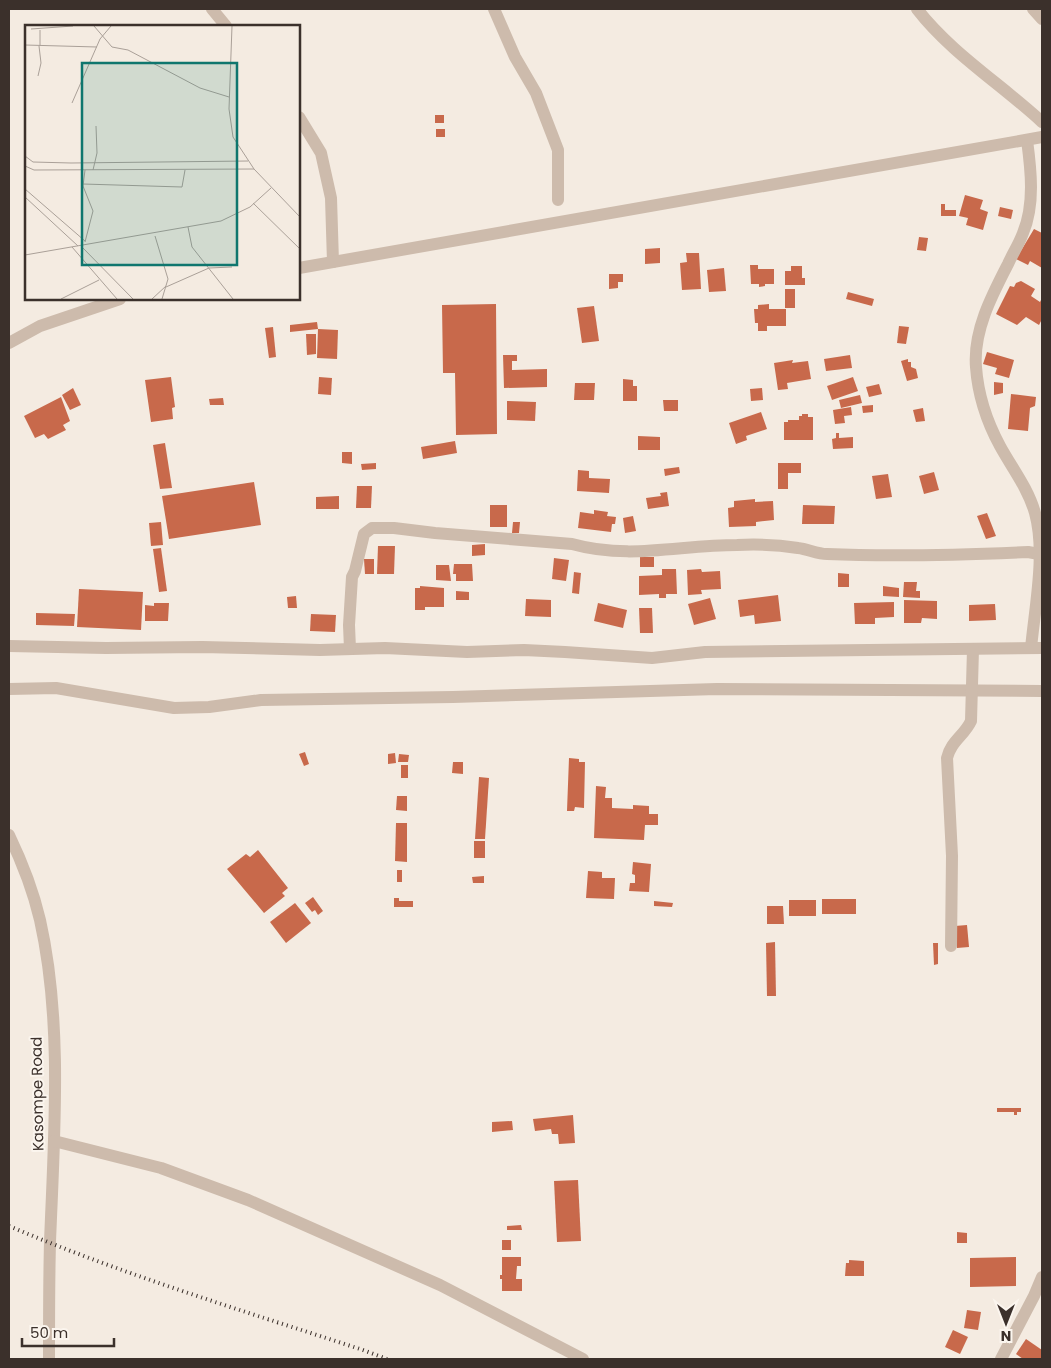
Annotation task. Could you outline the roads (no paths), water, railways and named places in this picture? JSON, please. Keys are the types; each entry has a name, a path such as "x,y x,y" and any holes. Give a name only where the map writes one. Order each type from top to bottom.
{"street":[{"path":"212,9 225,25"},
{"path":"494,9 515,57 536,93 558,150 558,200"},
{"path":"917,9 928,23 972,63 1042,122"},
{"path":"1033,9 1042,19"},
{"path":"300,119 321,153 331,198 333,262"},
{"path":"300,268 641,206 1042,137"},
{"path":"9,646 385,648 467,652 524,650 652,658 705,652 1037,648 1040,539 1035,511 1020,477 1001,447 985,416 976,367 977,343 981,326 1004,272 1024,233 1028,213 1030,167 1027,140"},
{"path":"1030,167 1042,177"},
{"path":"9,343 40,326 117,300"},
{"path":"350,649 349,625 352,578 364,534 372,528 394,528 435,534 572,544 617,552 739,544 797,548 825,554 902,556 1028,552 1039,554"},
{"path":"951,946 952,856 947,758 953,743 967,729 971,721 973,649"},
{"path":"9,689 56,688 174,708 209,707 261,700 453,697 717,689 1042,691"},
{"name":"Kasompe Road","path":"9,835 24,867 40,920 50,979 54,1057 54,1141 50,1243 49,1359"},
{"path":"54,1141 161,1168 248,1200 440,1285 584,1359"},
{"path":"1001,1359 1042,1277"}],"railway":[{"path":"9,1226 96,1261 387,1359"}]}
